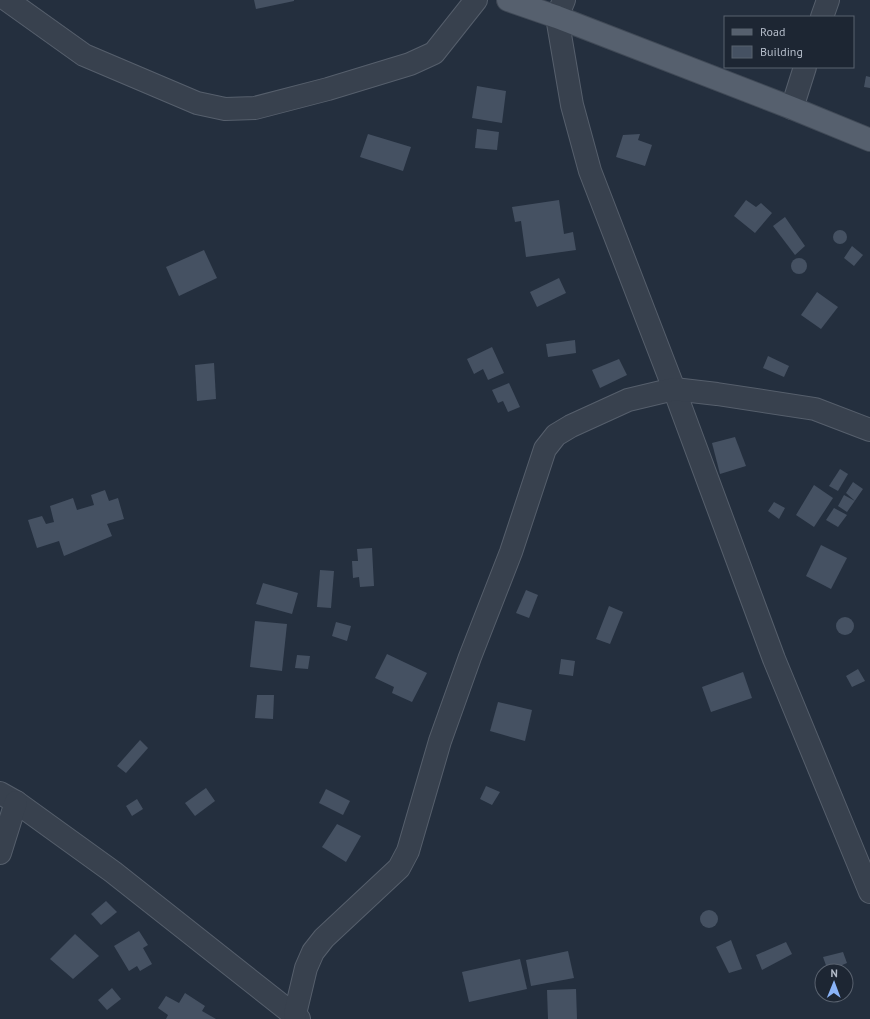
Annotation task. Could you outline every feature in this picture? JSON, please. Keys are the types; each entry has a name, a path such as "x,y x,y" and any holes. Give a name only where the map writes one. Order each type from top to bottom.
{"main road":[{"path":"508,0 561,9 870,140"}],"street":[{"path":"7,0 84,55 196,102 225,108 255,108 335,87 410,64 434,53 476,0"},
{"path":"822,16 828,0"},
{"path":"561,9 572,105 590,171 674,389 774,659 870,892"},
{"path":"792,108 805,68"},
{"path":"0,853 8,797 113,872 297,1016 306,968 313,952 324,938 399,868 408,851 440,741 470,657 511,552 545,449 556,435 571,426 628,400 674,389 814,409 870,430"}],"building":[{"path":"254,0 294,0 294,1 256,9"},
{"path":"866,76 870,77 870,88 864,87"},
{"path":"477,86 506,91 502,123 472,118"},
{"path":"477,129 499,132 497,150 475,148"},
{"path":"368,134 411,147 403,171 360,157"},
{"path":"640,134 638,140 652,145 645,166 616,157 623,135"},
{"path":"559,200 564,234 573,232 576,250 526,257 521,221 515,222 512,207"},
{"path":"746,200 756,207 761,203 772,213 755,233 734,216"},
{"path":"785,217 805,246 795,255 773,226"},
{"path":"837,230 843,230 847,234 847,240 843,244 837,244 833,240 833,234"},
{"path":"852,246 863,255 854,266 844,258"},
{"path":"204,250 217,278 179,296 166,267"},
{"path":"796,258 802,258 807,263 805,272 802,274 796,274 791,269 791,263"},
{"path":"559,278 566,293 537,307 530,292"},
{"path":"817,292 838,307 821,329 801,315"},
{"path":"575,340 576,353 548,357 546,344"},
{"path":"492,347 504,373 488,380 483,369 474,374 467,359"},
{"path":"768,356 789,366 784,377 763,368"},
{"path":"619,359 627,375 600,388 592,370"},
{"path":"214,363 216,399 197,401 195,365"},
{"path":"509,383 520,407 508,412 503,401 498,403 492,390"},
{"path":"735,437 746,466 720,474 712,443"},
{"path":"840,469 848,474 838,491 829,486"},
{"path":"853,482 863,489 855,501 846,493"},
{"path":"814,485 833,498 814,527 796,515"},
{"path":"105,490 109,501 118,498 124,519 107,524 112,536 64,556 59,541 37,548 28,520 42,516 46,524 54,522 50,506 73,498 77,510 94,505 91,495"},
{"path":"844,495 855,501 847,512 838,506"},
{"path":"774,502 785,508 779,519 768,511"},
{"path":"834,508 847,515 838,527 826,520"},
{"path":"821,545 847,558 831,589 806,576"},
{"path":"372,548 374,586 360,587 359,577 353,578 352,561 358,561 357,549"},
{"path":"320,570 334,571 331,608 317,607"},
{"path":"263,583 298,593 292,614 256,604"},
{"path":"526,590 538,595 529,618 516,613"},
{"path":"609,606 623,612 610,644 596,639"},
{"path":"845,617 851,620 854,626 851,632 845,635 839,632 836,626 839,620"},
{"path":"255,621 287,624 282,671 250,667"},
{"path":"336,622 351,626 347,641 332,636"},
{"path":"387,654 427,673 412,702 392,693 394,687 375,678"},
{"path":"297,655 310,656 308,669 295,668"},
{"path":"561,659 575,661 573,676 559,674"},
{"path":"858,669 865,681 852,687 846,676"},
{"path":"743,672 752,698 711,712 702,687"},
{"path":"257,695 274,695 273,719 255,718"},
{"path":"498,702 532,710 525,741 490,731"},
{"path":"140,740 148,748 126,773 117,766"},
{"path":"486,786 500,792 492,805 480,799"},
{"path":"206,788 215,801 195,816 185,803"},
{"path":"326,789 350,801 343,815 319,803"},
{"path":"137,799 143,809 132,816 126,806"},
{"path":"337,824 361,836 346,862 322,847"},
{"path":"106,901 117,912 101,925 91,914"},
{"path":"709,910 715,913 718,919 715,925 709,928 703,925 700,919 703,913"},
{"path":"139,931 148,945 143,948 152,964 140,971 137,966 129,971 114,946"},
{"path":"75,934 99,956 73,979 50,959"},
{"path":"731,940 742,969 729,973 716,947"},
{"path":"786,942 792,954 762,970 756,955"},
{"path":"568,951 574,978 531,986 526,960"},
{"path":"843,952 847,963 825,963 823,957"},
{"path":"520,959 527,989 469,1002 462,972"},
{"path":"112,988 121,999 107,1010 98,1000"},
{"path":"576,989 577,1019 548,1019 547,990"},
{"path":"185,993 205,1006 202,1011 216,1019 166,1019 168,1015 158,1008 166,996 179,1003"}]}
